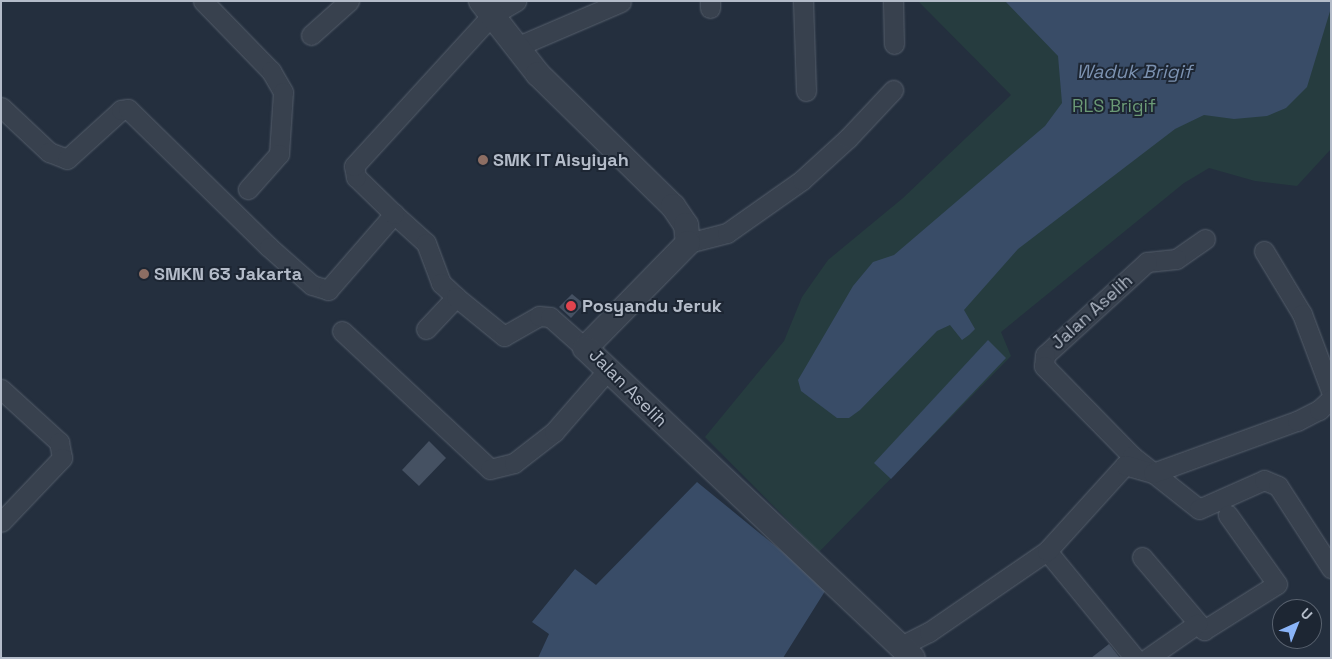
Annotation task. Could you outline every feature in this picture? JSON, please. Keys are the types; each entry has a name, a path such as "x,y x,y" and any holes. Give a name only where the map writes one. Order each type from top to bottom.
{"street":[{"path":"203,1 271,71 283,92 279,154 248,189"},
{"path":"311,35 349,1"},
{"path":"516,1 486,8 354,166 356,177 426,243 441,283 456,298 504,336 539,316 550,317 584,348"},
{"path":"803,1 806,91"},
{"path":"893,1 894,44"},
{"path":"516,47 621,2"},
{"path":"486,8 538,74 673,206 686,225 688,242 727,233 802,180 848,138 892,90"},
{"path":"1,107 49,152 67,159 121,110 128,109 269,247 312,285 328,290 394,214"},
{"name":"Jalan Aselih","path":"1205,239 1176,259 1147,262 1045,355 1044,366 1153,473 1199,509 1264,480 1278,486 1331,568"},
{"name":"Jalan Aselih","path":"688,242 584,348 907,652 929,632 1047,551 1125,465 1153,473"},
{"path":"1264,251 1302,314 1331,391"},
{"path":"426,329 456,298"},
{"path":"342,331 490,469 514,463 554,432 607,370"},
{"path":"1,389 59,442 62,458 1,522"},
{"path":"1153,473 1297,421 1319,410 1331,399"},
{"path":"1148,658 1277,584 1228,515"},
{"path":"1047,551 1135,658"},
{"path":"1142,557 1200,627"}],"green space":[{"name":"RLS Brigif","path":"918,1 1331,1 1331,149 1297,186 1255,181 1209,168 1184,183 1001,332 1011,356 819,552 705,437 784,341 802,297 828,260 903,198 1011,95"}],"water":[{"name":"Waduk Brigif","path":"1005,1 1331,1 1331,8 1307,87 1286,108 1267,116 1234,119 1204,115 1175,129 1018,249 964,310 975,329 969,335 962,340 950,325 937,331 860,410 849,418 837,418 801,391 798,380 853,286 873,262 894,255 1045,126 1062,103 1058,56"},
{"path":"988,340 1006,358 891,479 874,463"},
{"path":"697,482 827,588 783,658 538,658 549,634 532,622 575,569 596,585"}],"building":[{"name":"Posyandu Jeruk","path":"572,294 584,304 571,318 559,307"},
{"path":"429,441 446,458 419,486 402,470"},
{"path":"1109,644 1120,658 1091,658"}],"place":[{"name":"SMK IT Aisyiyah","path":"483,160"},
{"name":"SMKN 63 Jakarta","path":"144,274"},
{"name":"Posyandu Jeruk","path":"571,306"}]}
